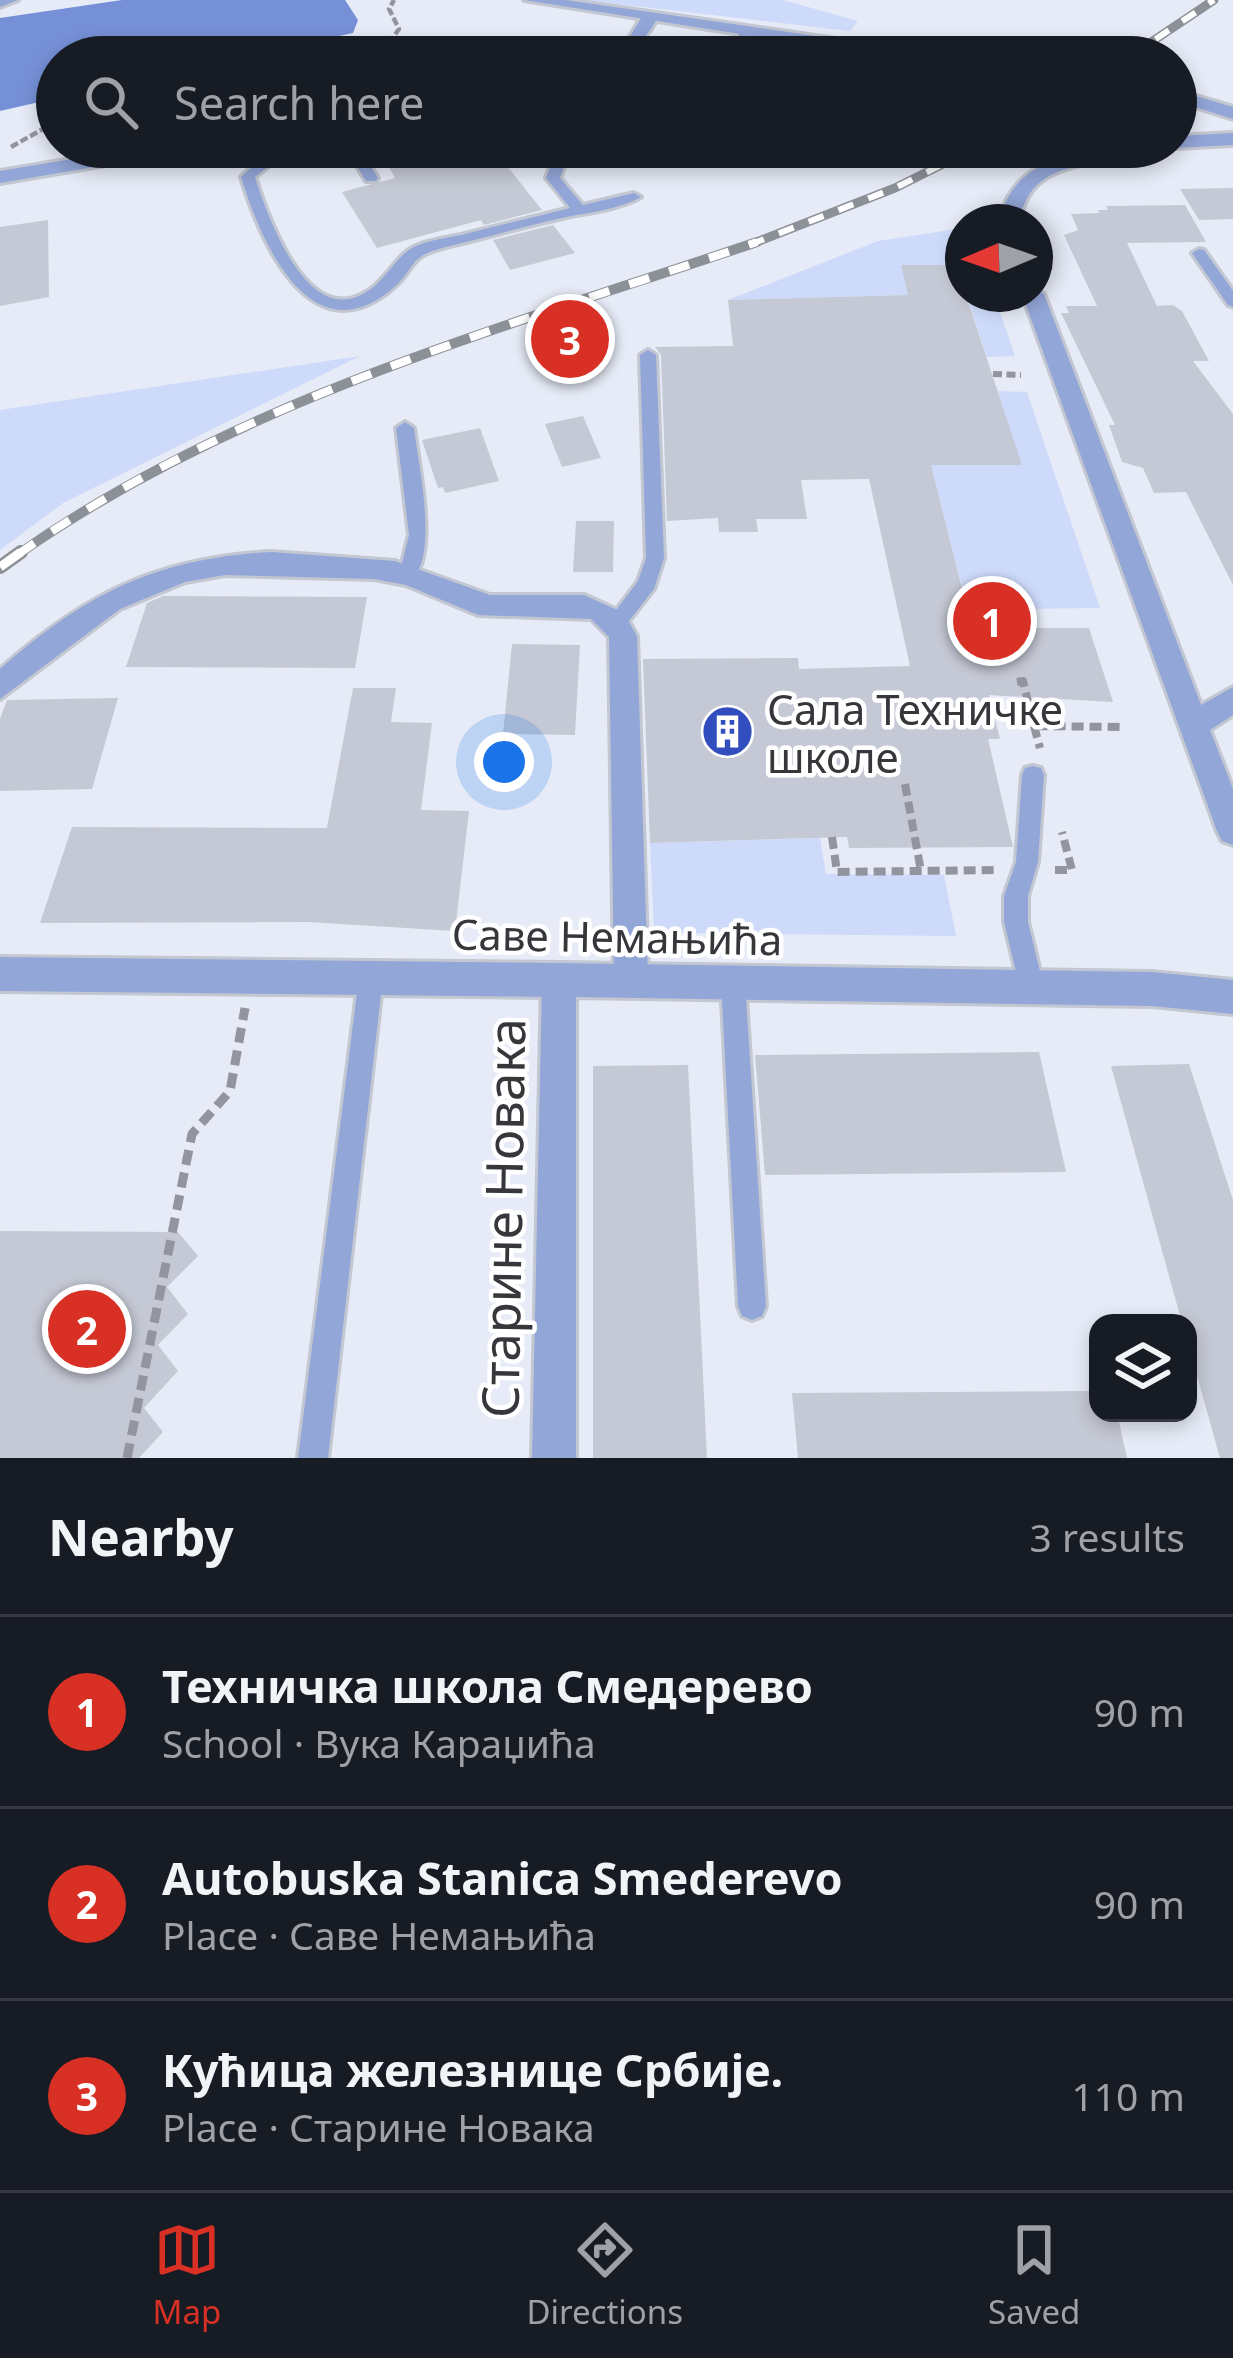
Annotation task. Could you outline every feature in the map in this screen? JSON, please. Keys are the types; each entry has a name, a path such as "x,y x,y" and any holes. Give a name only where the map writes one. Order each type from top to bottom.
{"street":[{"path":"0,2 10,0"},
{"path":"532,0 789,36"},
{"path":"639,36 649,20"},
{"path":"1197,102 1233,113"},
{"path":"1197,141 1233,140"},
{"path":"0,177 53,168"},
{"path":"1014,204 1038,174 1055,168"},
{"path":"1040,312 1233,831"},
{"path":"0,686 75,623 116,597 189,568 260,560 408,574 483,606 598,609 618,621 623,636 631,980"},
{"path":"1195,724 1233,699"},
{"name":"Саве Немањића","path":"0,974 1153,989 1233,998"},
{"name":"Старине Новака","path":"554,1458 559,980"}],"lane":[{"path":"745,31 745,36"},
{"path":"261,168 248,178 292,279 305,294 340,303 376,298 394,286 416,250 634,197"},
{"path":"365,168 371,178"},
{"path":"557,168 553,178 580,211"},
{"path":"1199,253 1233,302"},
{"path":"618,621 647,584 655,558 648,355"},
{"path":"405,428 418,535 408,574"},
{"path":"1032,988 1016,922 1016,896 1027,862 1039,771"},
{"path":"313,1458 371,977"},
{"path":"733,982 752,1306"}],"path":[{"path":"394,0 389,9 399,29 394,36"},
{"path":"0,155 36,134"},
{"path":"993,374 1021,375"},
{"path":"1016,682 1023,681 1039,771"},
{"path":"1034,726 1122,727"},
{"path":"905,784 921,871"},
{"path":"1051,870 1072,870 1061,829"},
{"path":"832,837 837,872 1007,870"},
{"path":"127,1458 192,1134 230,1091 251,976"}],"shaded area":[{"path":"582,0 783,0 858,21 850,31"},
{"path":"945,231 945,265 902,265 908,295 728,300 878,241"},
{"path":"972,312 1000,312 1015,356 987,357"},
{"path":"360,356 63,503 0,550 0,410"},
{"path":"998,391 1027,392 1100,608 1011,609 1017,634 974,634 925,442 954,442 961,465 1021,465"},
{"path":"820,838 826,874 944,875 956,936 654,933 650,843"}],"water":[{"path":"122,0 345,0 358,20 353,33 339,36 36,36 36,103 0,111 0,18"}],"building":[{"path":"390,168 509,168 542,210 484,225 481,220 377,248 342,192 395,178"},
{"path":"1233,188 1233,219 1199,220 1180,189"},
{"path":"1185,205 1206,242 1127,243 1157,306 1173,305 1182,311 1209,361 1193,361 1233,414 1233,585 1186,492 1154,493 1143,468 1122,462 1109,425 1115,425 1061,313 1069,313 1066,306 1097,306 1064,235 1078,230 1071,214 1099,213 1108,210 1106,206"},
{"path":"48,220 49,297 0,306 0,227"},
{"path":"553,225 575,253 510,270 493,240"},
{"path":"901,265 945,265 945,312 972,312 1022,465 931,465 972,628 1089,628 1113,702 989,695 1000,739 988,739 1013,847 849,848 847,837 650,843 643,659 798,658 799,669 910,666 869,479 801,480 807,519 756,519 758,532 719,532 718,518 667,521 661,355 655,347 733,346 728,300 908,295"},
{"path":"583,416 601,458 562,467 545,424"},
{"path":"480,428 499,481 445,493 443,487 438,488 422,440"},
{"path":"576,521 614,521 613,572 573,572"},
{"path":"163,596 367,597 355,668 126,667 147,603"},
{"path":"512,644 580,645 575,735 503,734"},
{"path":"353,688 396,688 391,722 432,723 421,810 469,811 455,931 308,922 40,923 72,827 327,828"},
{"path":"118,698 92,789 0,791 0,719 7,700"},
{"path":"1039,1052 1066,1172 765,1175 755,1055"},
{"path":"1189,1064 1233,1200 1233,1458 1220,1458 1197,1376 1197,1314 1180,1314 1111,1066"},
{"path":"688,1065 707,1458 593,1458 593,1066"},
{"path":"0,1231 178,1232 198,1256 167,1287 188,1314 158,1345 178,1371 144,1408 163,1432 139,1458 0,1458"},
{"path":"1089,1391 1089,1422 1119,1422 1127,1458 798,1458 792,1393"}],"railway":[{"path":"1160,36 1214,0"},
{"path":"755,243 935,168"},
{"path":"17,555 103,500 282,410 469,338 755,243"},
{"path":"749,245 755,243"},
{"path":"0,567 21,552"}],"place":[{"name":"Кућица железнице Србије.","path":"570,339"},
{"name":"Техничка школа Смедерево","path":"992,621"},
{"name":"Сала Техничке школе","path":"728,732"},
{"name":"Autobuska Stanica Smederevo","path":"87,1329"}]}
